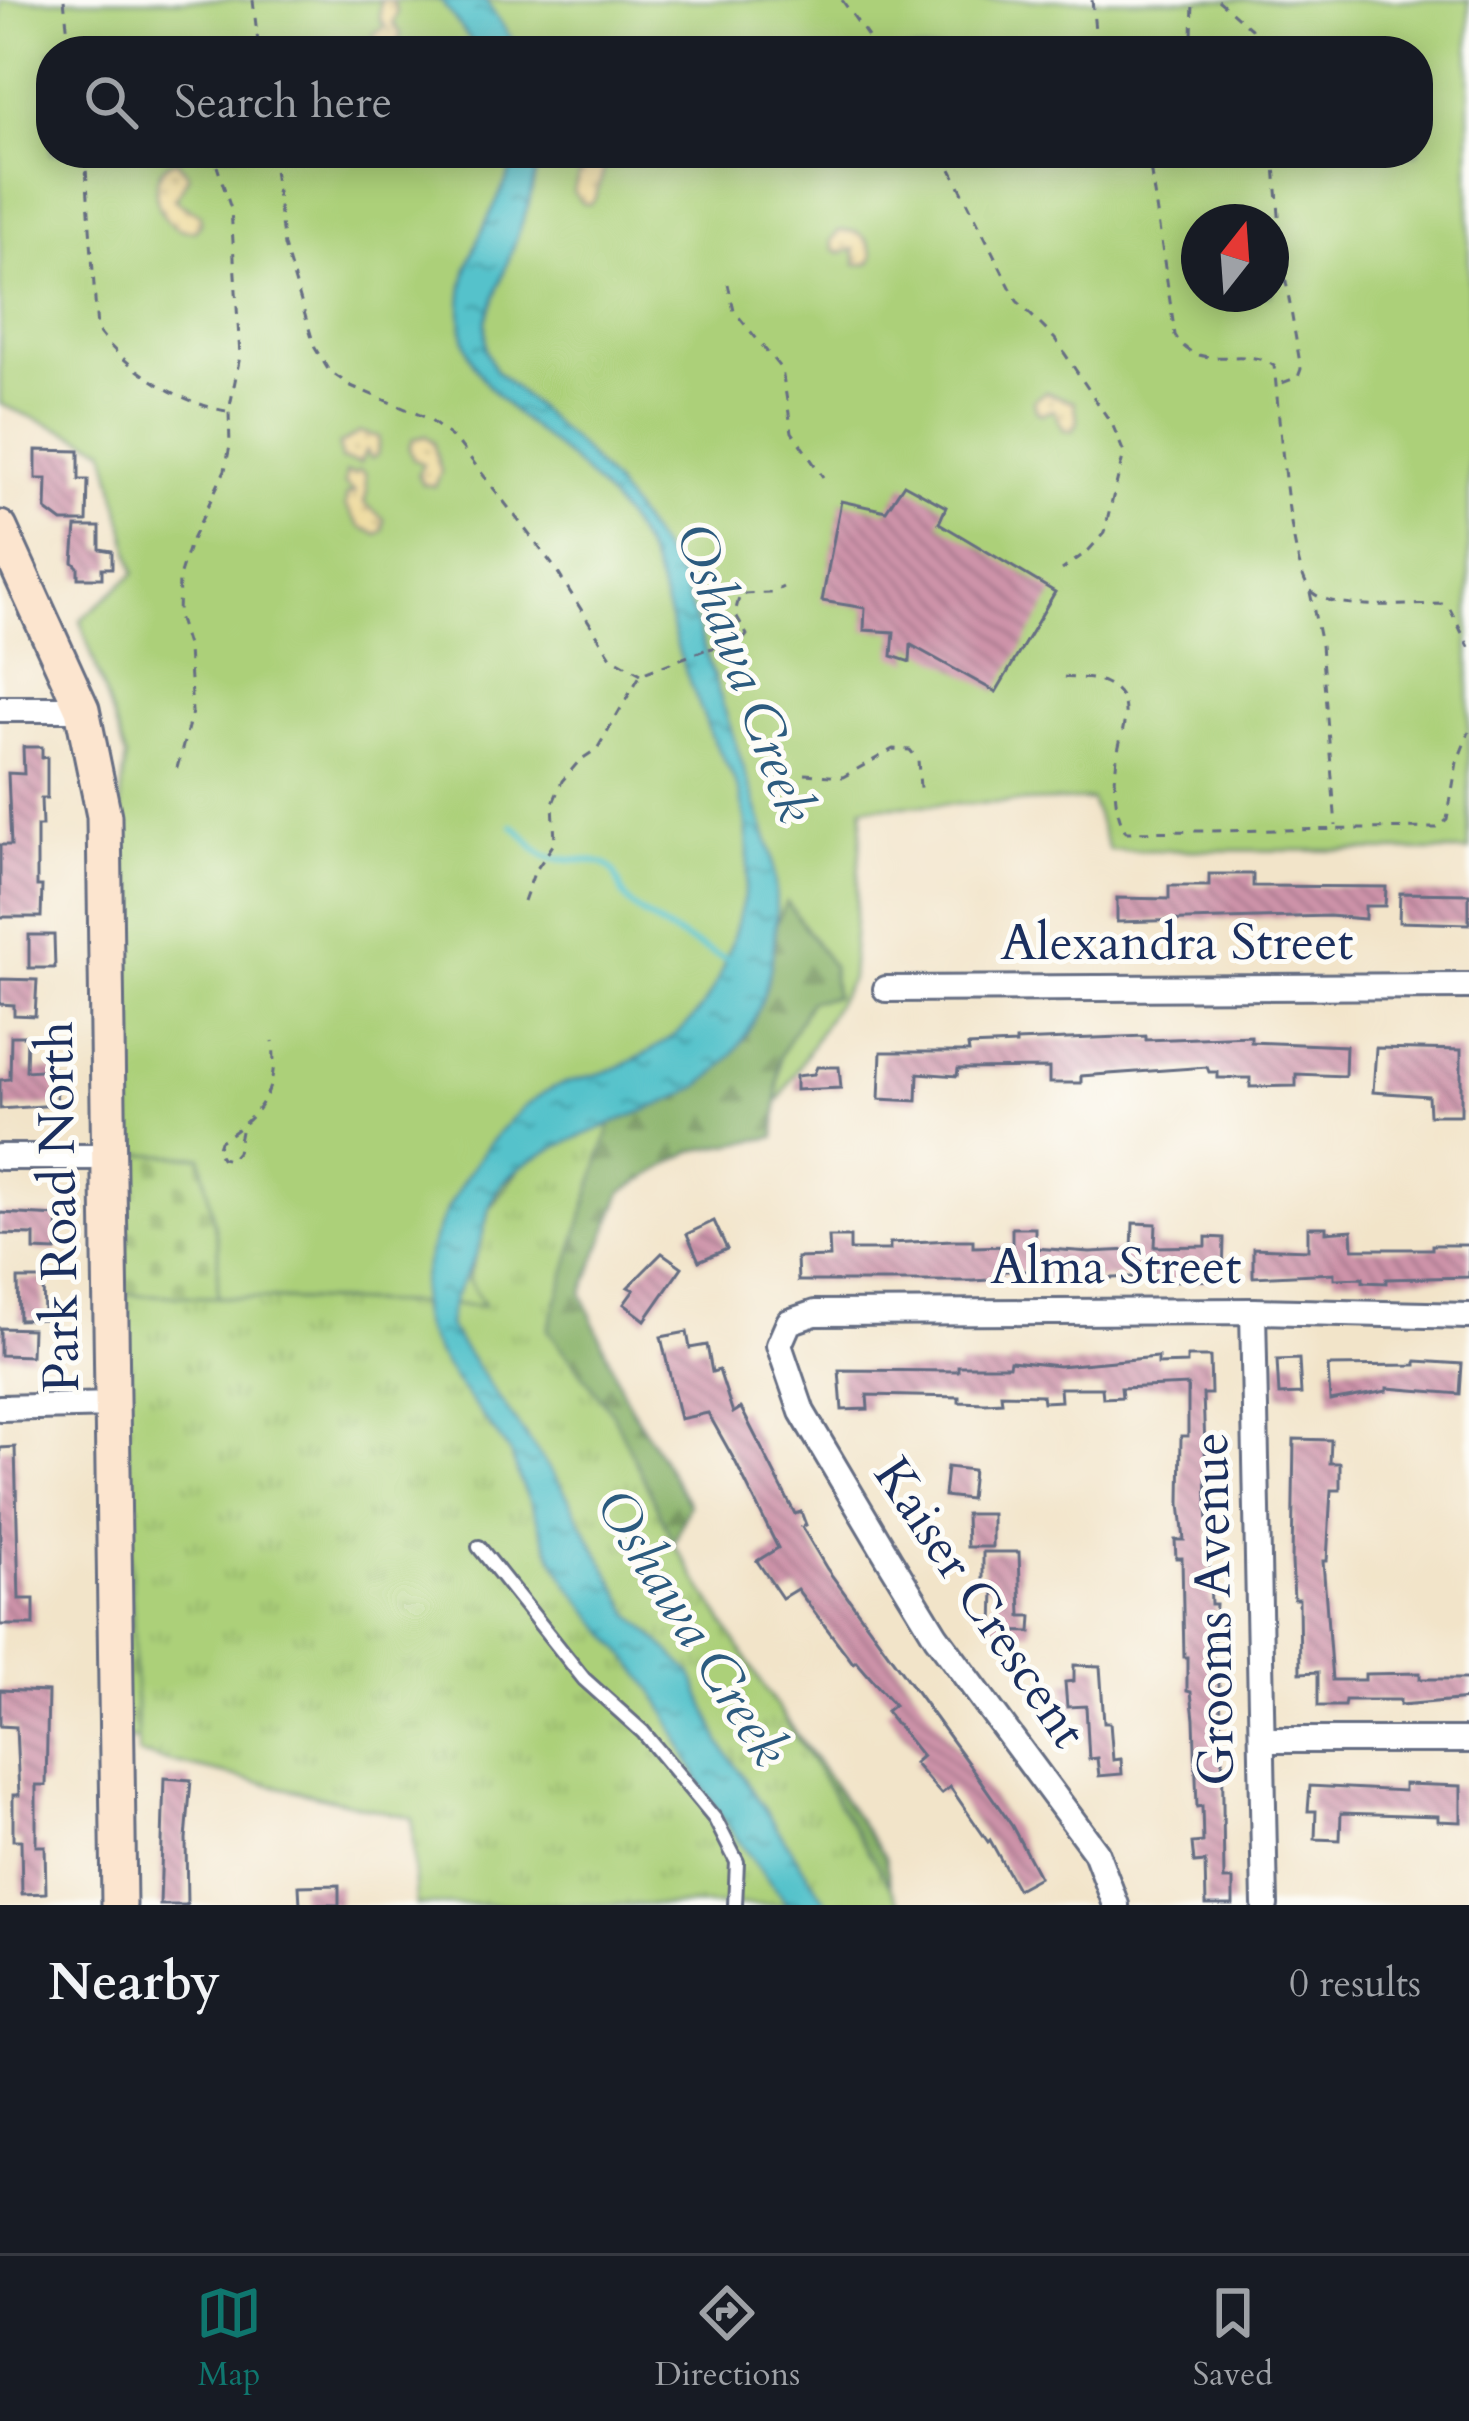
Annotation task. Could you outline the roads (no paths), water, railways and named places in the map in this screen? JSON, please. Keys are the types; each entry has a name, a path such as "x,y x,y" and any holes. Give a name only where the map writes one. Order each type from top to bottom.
{"main road":[{"name":"Park Road North","path":"0,528 82,709 104,816 119,1905"}],"street":[{"path":"0,709 82,709"},
{"name":"Alexandra Street","path":"886,988 1469,986"},
{"path":"0,1157 108,1157"},
{"name":"Alma Street","path":"779,1345 789,1322 815,1313 1252,1311 1469,1316"},
{"name":"Grooms Avenue","path":"1252,1311 1265,1905"},
{"name":"Kaiser Crescent","path":"779,1345 802,1412 889,1559 936,1636 1096,1852 1116,1905"},
{"path":"0,1408 112,1405"},
{"path":"1263,1740 1469,1740"}],"lane":[{"path":"479,1547 584,1679 643,1732 715,1819 736,1862 735,1905"}],"water":[{"path":"440,0 485,0 510,36 468,36"},
{"path":"512,168 537,168 528,206 486,321 486,350 495,370 578,445 615,486 681,578 772,854 776,918 758,1011 724,1064 691,1091 556,1147 514,1172 493,1200 448,1326 564,1490 631,1614 692,1674 721,1744 828,1905 788,1905 732,1831 658,1699 562,1573 510,1453 444,1364 421,1315 428,1256 477,1160 522,1109 545,1092 626,1064 687,1024 708,998 723,966 746,887 747,834 740,795 684,668 647,553 607,497 490,388 469,352 461,307 464,283 478,239"}],"waterway":[{"path":"513,826 546,856 610,868 636,908 676,935 732,961"}],"water label":[{"name":"Oshawa Creek","path":"744,673"},
{"name":"Oshawa Creek","path":"691,1628"}]}
